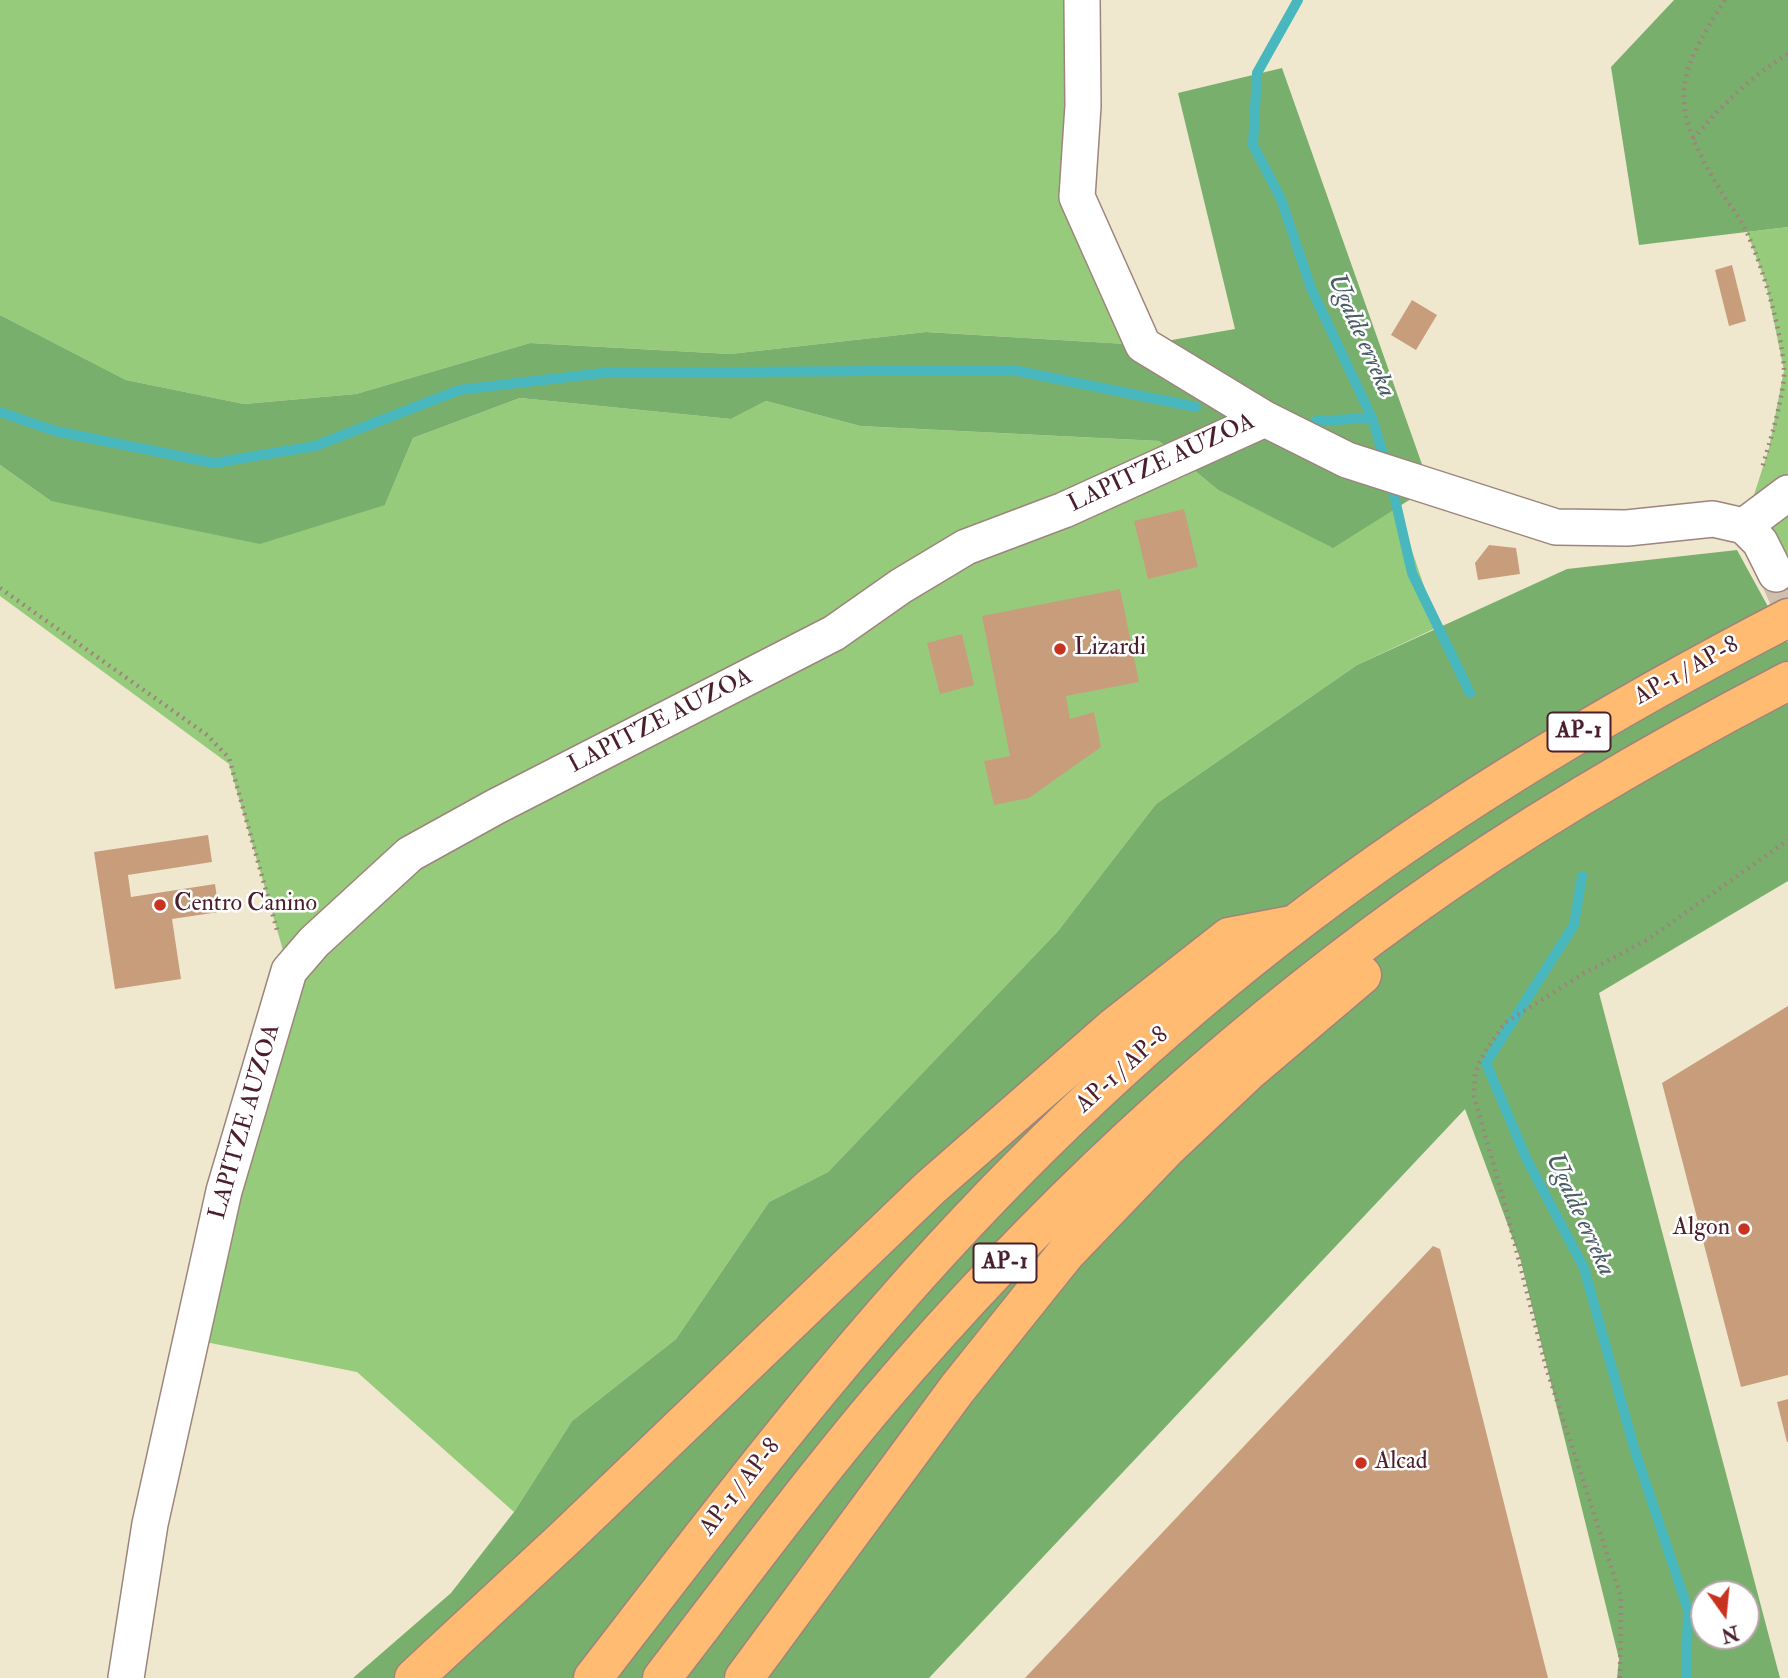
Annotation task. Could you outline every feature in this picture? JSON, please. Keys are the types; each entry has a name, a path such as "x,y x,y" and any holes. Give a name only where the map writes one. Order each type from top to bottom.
{"highway":[{"name":"AP-1 / AP-8","path":"593,1678 772,1448 921,1272 1061,1127 1210,994 1297,924 1479,795 1581,731 1788,618"},
{"name":"AP-1","path":"662,1678 878,1402 1037,1229 1101,1166 1246,1035 1410,909 1608,780 1788,681"},
{"path":"744,1678 957,1389 1066,1254 1166,1149 1250,1070 1381,958 1410,909"},
{"path":"414,1678 577,1527 931,1187 1113,1028 1229,937 1297,924"}],"street":[{"name":"LAPITZE AUZOA","path":"1082,0 1083,106 1077,197 1143,345 1265,419"},
{"name":"LAPITZE AUZOA","path":"126,1678 150,1524 190,1339 225,1191 289,971 360,896 410,854 495,807 834,633 901,586 966,548 1064,510 1265,419"},
{"path":"1265,419 1347,460 1556,527 1627,528 1713,519 1744,526 1760,542 1776,574"},
{"path":"1744,526 1774,484"}],"path":[{"path":"1725,0 1699,40 1684,79 1684,116 1701,159 1747,232 1766,284 1784,370 1774,484"},
{"path":"1693,139 1719,108 1757,73 1788,54"},
{"path":"0,588 207,735 229,758 289,971"},
{"path":"1620,1678 1621,1597 1546,1367 1474,1097 1475,1073 1484,1053 1505,1023 1586,972 1647,940 1788,840"}],"green space":[{"path":"0,0 1088,0 1077,197 1143,345 926,332 730,354 530,343 356,394 244,404 126,380 0,315"},
{"path":"1674,0 1788,0 1788,227 1639,245 1611,67"},
{"path":"1282,68 1430,487 1333,548 1218,490 1159,441 860,426 766,401 731,419 520,398 413,438 385,505 260,544 51,501 0,465 0,315 126,380 244,404 356,394 530,343 730,354 926,332 1143,345 1235,329 1178,93"},
{"path":"1788,227 1788,559 1744,526 1769,448 1784,370 1766,284 1747,232"},
{"path":"520,398 731,419 766,401 860,426 1159,441 1218,490 1332,547 1397,507 1438,627 1357,665 1156,804 1058,931 828,1172 769,1202 676,1339 572,1421 514,1512 357,1372 190,1339 289,971 229,764 0,596 0,465 51,501 385,505 413,438"},
{"path":"1737,550 1788,643 1788,881 1599,993 1754,1580 1690,1580 1690,1650 1760,1650 1760,1602 1780,1678 1617,1678 1619,1659 1520,1258 1465,1109 929,1678 353,1678 451,1593 514,1512 572,1421 676,1339 769,1202 828,1172 1058,931 1156,804 1357,665 1567,569"}],"building":[{"path":"1732,265 1746,321 1729,326 1715,270"},
{"path":"1412,300 1437,315 1416,350 1391,335"},
{"path":"1184,509 1198,567 1148,579 1134,521"},
{"path":"1489,545 1516,548 1520,574 1478,580 1475,563"},
{"name":"Lizardi","path":"1120,589 1139,682 1066,696 1070,719 1094,712 1101,747 1029,798 994,805 984,761 1010,756 982,616"},
{"path":"962,634 974,685 940,694 927,643"},
{"name":"Centro Canino","path":"208,835 212,862 128,875 131,897 215,884 219,912 172,919 181,979 115,989 94,852"},
{"name":"Algon","path":"1788,1006 1788,1375 1741,1387 1662,1083"},
{"name":"Alcad","path":"1433,1246 1440,1249 1548,1678 1025,1678"},
{"path":"1788,1399 1788,1442 1787,1442 1777,1402"}],"waterway":[{"name":"Ugalde erreka","path":"1298,0 1257,73 1253,145 1281,199 1311,288 1372,418 1387,467"},
{"path":"0,412 55,431 214,463 315,446 459,390 602,373 1013,370 1196,407"},
{"path":"1316,421 1372,418"},
{"name":"Ugalde erreka","path":"1391,482 1412,573 1470,693"},
{"name":"Ugalde erreka","path":"1582,876 1574,925 1486,1063 1527,1160 1584,1268 1635,1451 1688,1610 1686,1678"}],"tunnel":[{"path":"1776,574 1788,601"}],"place":[{"name":"Lizardi","path":"1060,649"},
{"name":"Centro Canino","path":"160,905"},
{"name":"Algon","path":"1744,1229"},
{"name":"Alcad","path":"1361,1463"}]}
